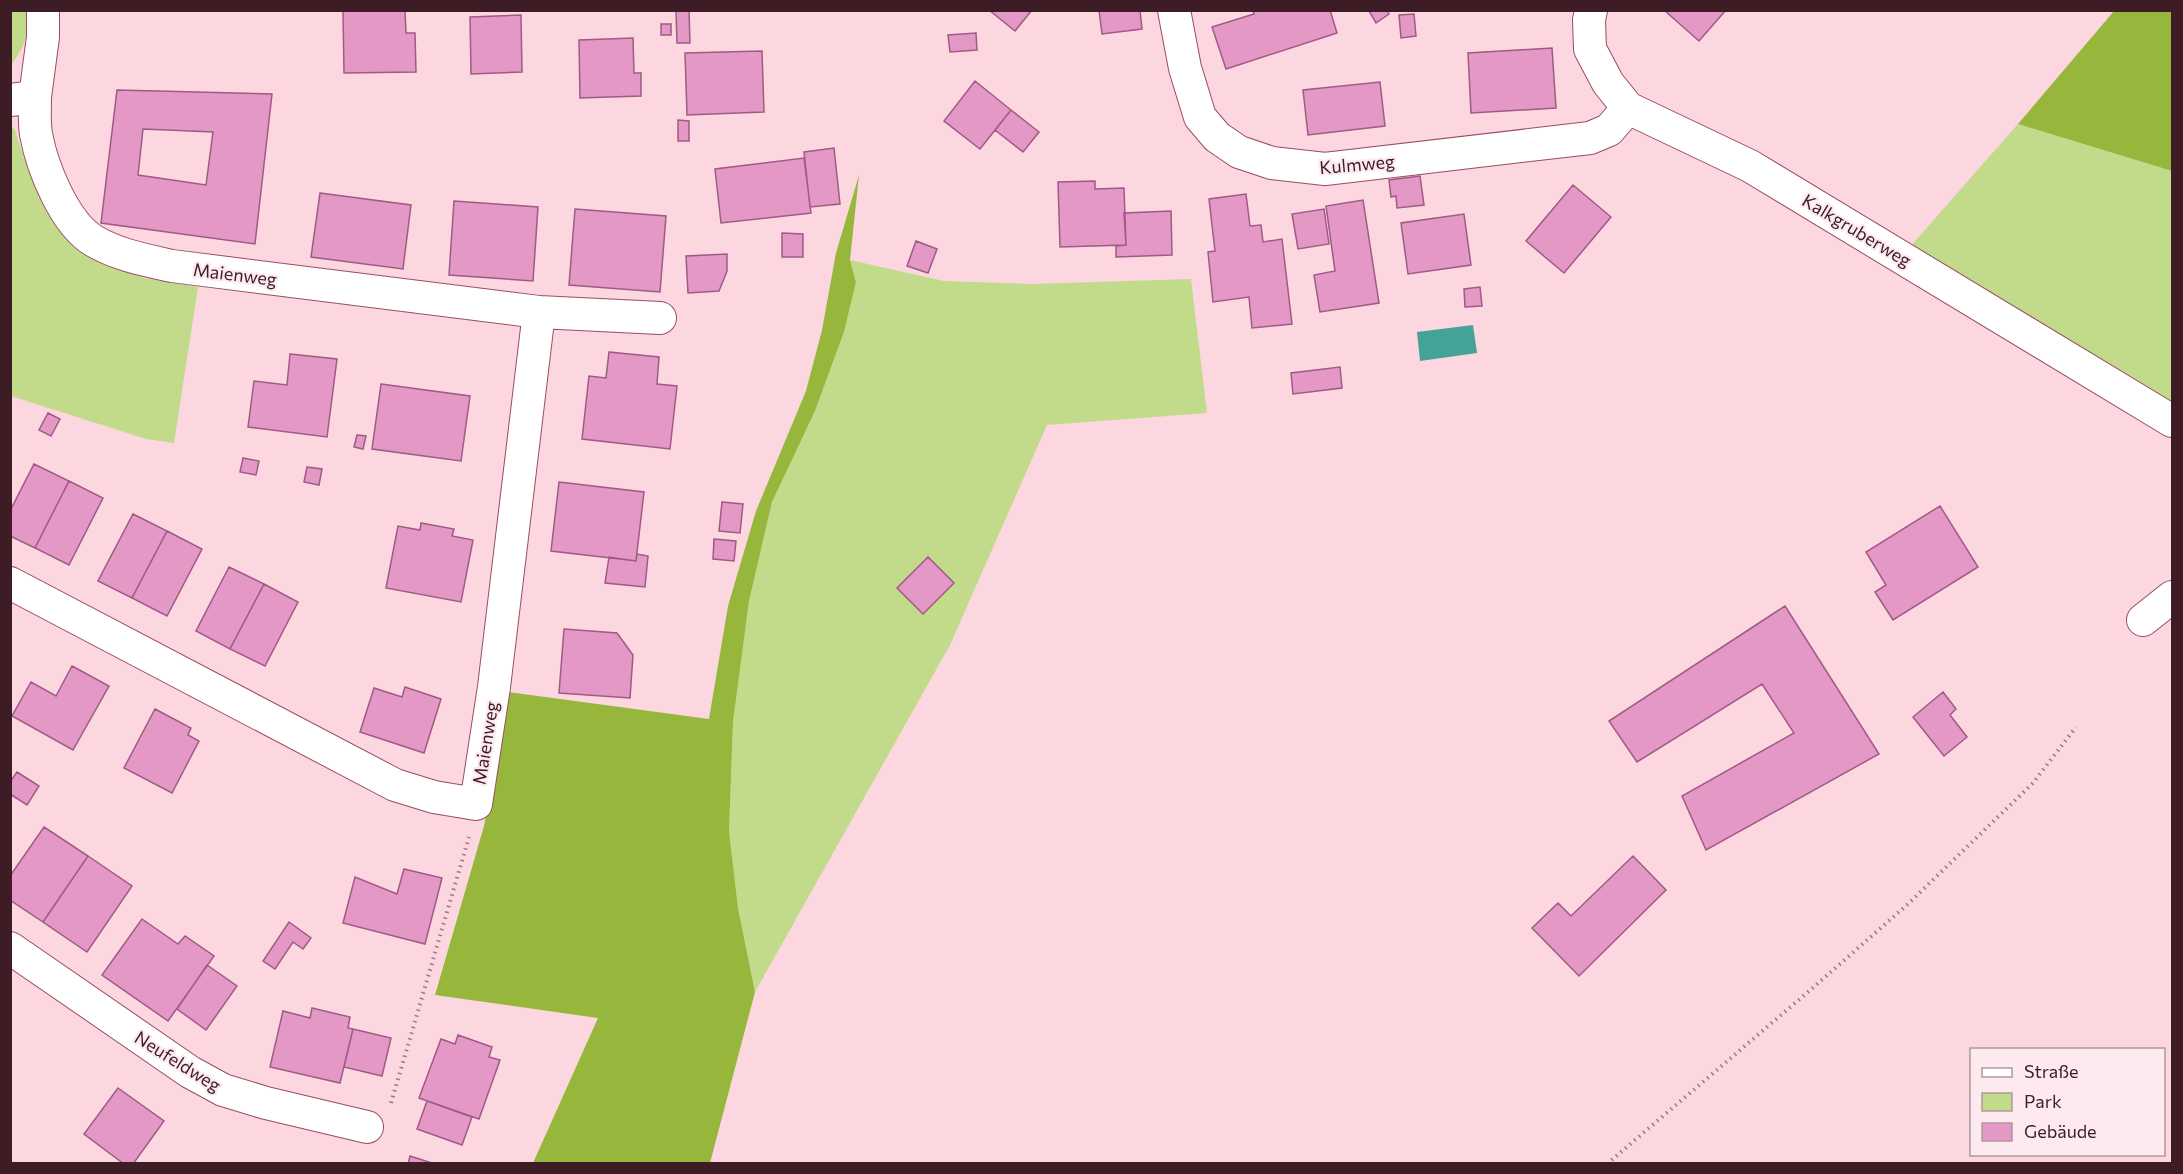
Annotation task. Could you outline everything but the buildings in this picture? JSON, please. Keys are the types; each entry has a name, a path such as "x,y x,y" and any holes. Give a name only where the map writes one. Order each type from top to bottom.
{"street":[{"name":"Maienweg","path":"43,10 43,37 23,99 44,163 69,217 92,240 124,255 172,266 539,312 660,318"},
{"name":"Kulmweg","path":"1174,10 1185,68 1200,117 1217,137 1239,152 1272,163 1325,169 1590,138 1609,130 1628,108"},
{"name":"Kalkgruberweg","path":"1591,10 1590,49 1608,83 1628,108 1750,166 2172,421"},
{"name":"Maienweg","path":"10,583 395,785 434,797 476,804 494,687 539,312"},
{"path":"2143,620 2172,597"},
{"name":"Neufeldweg","path":"10,948 190,1072 223,1090 266,1103 367,1127"}],"path":[{"path":"1606,1164 1908,904 2033,783 2076,727"},
{"path":"367,1127 387,1117 465,856 476,804"}],"green space":[{"path":"11,11 28,11 28,26 25,40 11,65"},
{"path":"2114,11 2172,11 2172,171 2018,124"},
{"path":"10,124 15,130 24,158 45,199 105,262 144,278 198,287 174,443 146,439 11,396"},
{"path":"2018,124 2172,171 2172,411 1909,248"},
{"path":"859,175 850,260 856,282 844,332 815,411 772,502 749,601 733,722 729,831 738,908 755,992 710,1163 533,1163 598,1018 435,995 484,826 508,692 709,719 728,606 756,511 806,391 822,330 836,253"},
{"path":"850,260 944,281 1032,284 1191,279 1207,413 1047,425 950,645 755,992 738,908 729,831 733,722 749,601 772,502 815,411 844,332 856,282"}],"shaded area":[{"path":"1473,325 1477,353 1420,361 1417,332"}]}
